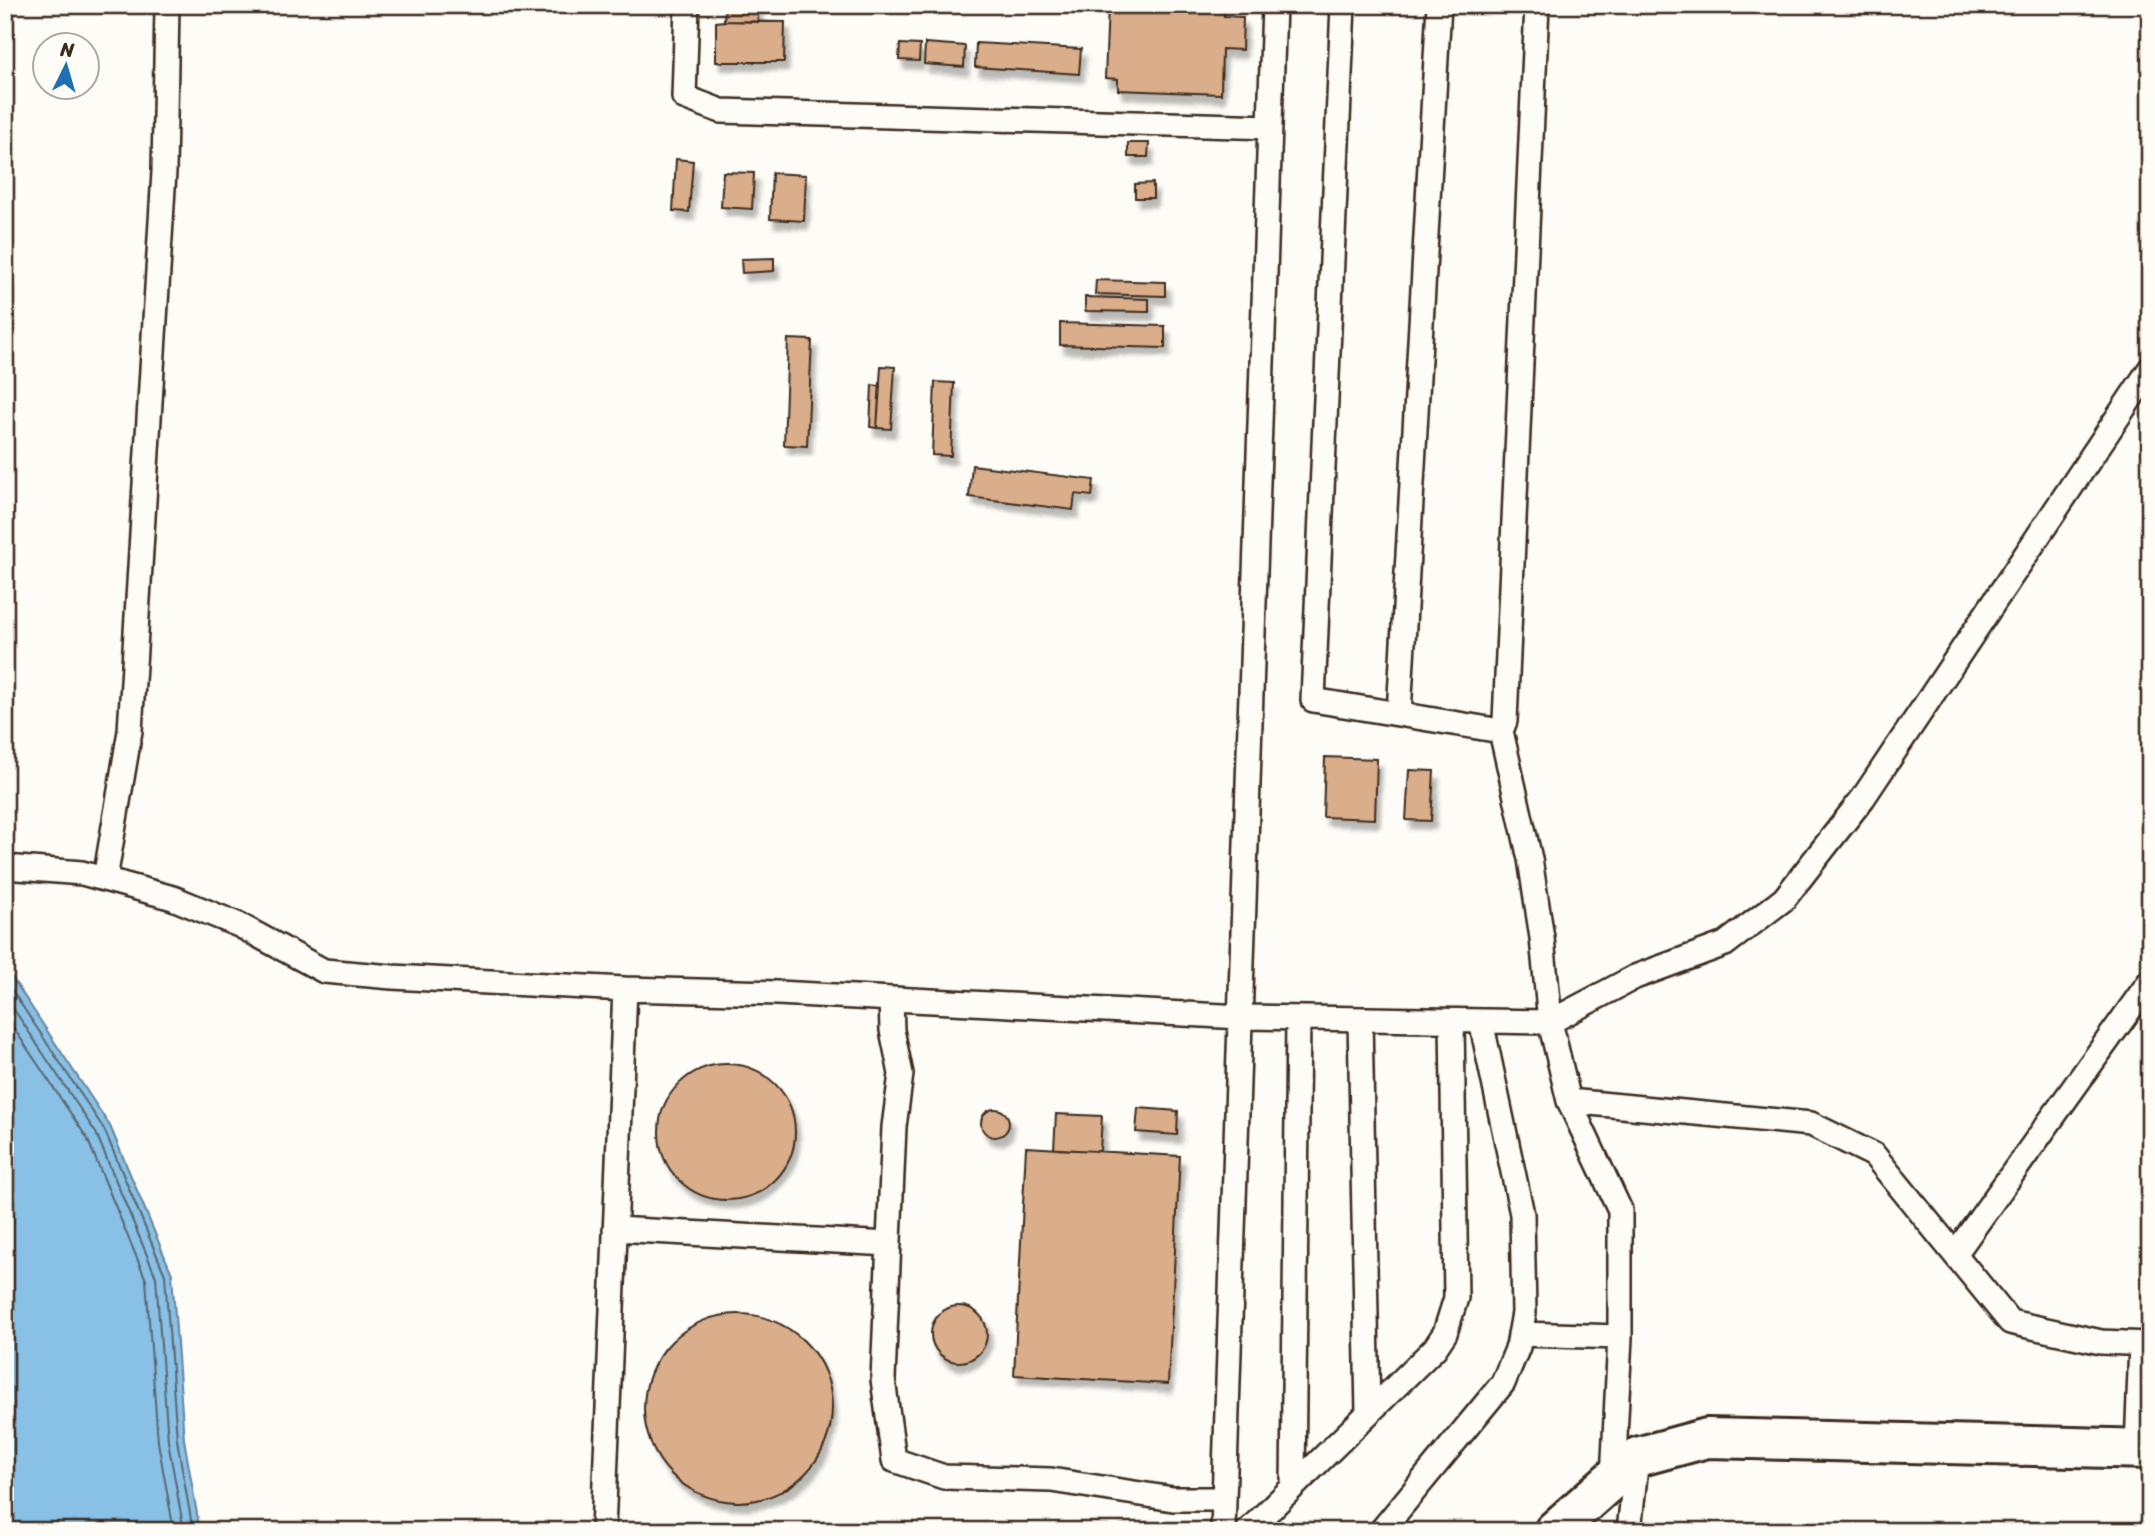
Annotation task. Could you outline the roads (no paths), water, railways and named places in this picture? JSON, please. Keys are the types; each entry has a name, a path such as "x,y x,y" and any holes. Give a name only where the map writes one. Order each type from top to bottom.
{"street":[{"path":"1554,1531 1625,1468 1707,1438 2143,1448"}],"lane":[{"path":"105,879 130,731 164,172 167,5"},
{"path":"687,5 684,97 721,111 1270,127"},
{"path":"1223,1531 1274,5"},
{"path":"1343,5 1314,700 1501,731"},
{"path":"1399,714 1438,5"},
{"path":"1537,5 1506,708 1501,731 1530,859 1542,938 1550,1022 1569,1101 1620,1210 1620,1337 1629,1531"},
{"path":"5,867 82,873 173,898 239,925 324,971 625,989 777,993 1242,1017 1550,1022 1635,977 1726,944 1784,899 1863,798 2150,369"},
{"path":"1955,1254 2150,981"},
{"path":"603,1531 625,989"},
{"path":"891,999 892,1030 901,1074 894,1127 883,1379 894,1460 944,1477 1051,1480 1173,1499 1224,1499"},
{"path":"1293,1487 1298,1018"},
{"path":"1360,1019 1368,1413"},
{"path":"1248,1531 1434,1348 1445,1333 1456,1298 1452,1021"},
{"path":"1381,1531 1503,1383 1521,1334 1524,1313 1522,1214 1481,1021"},
{"path":"1569,1101 1811,1124 1874,1155 2010,1322 2101,1342 2145,1344 2143,1448"},
{"path":"615,1229 889,1244"},
{"path":"1521,1334 1620,1337"}],"water":[{"path":"5,967 110,1126 172,1274 184,1439 200,1531 5,1531"}]}
